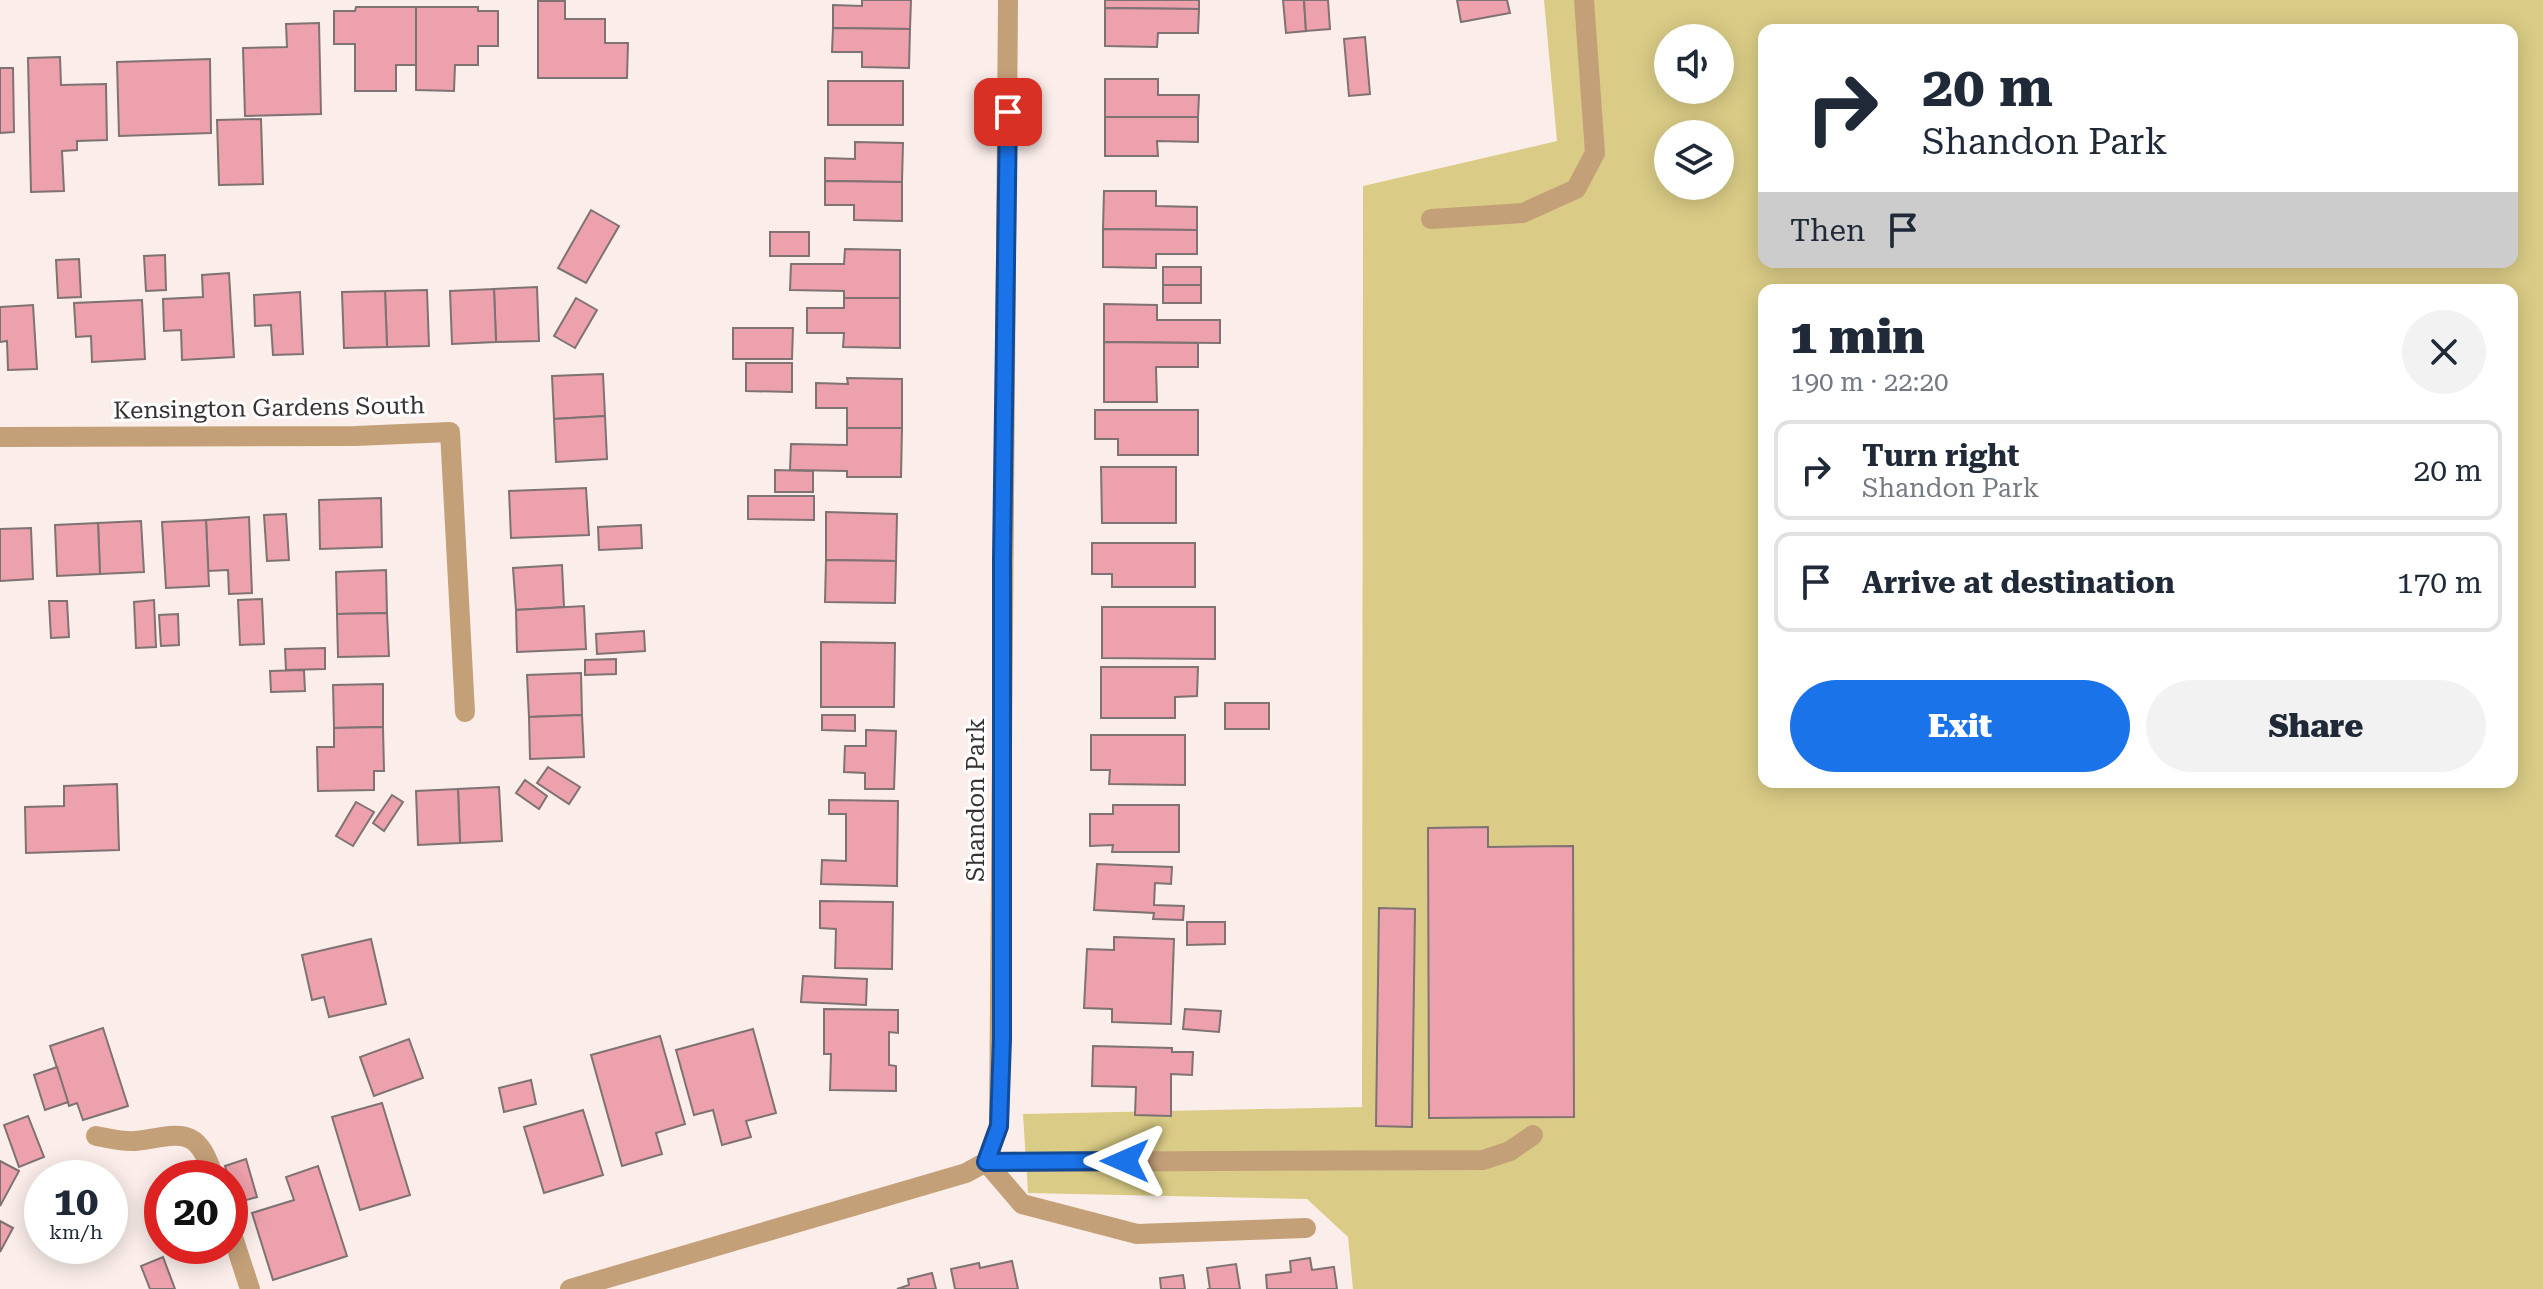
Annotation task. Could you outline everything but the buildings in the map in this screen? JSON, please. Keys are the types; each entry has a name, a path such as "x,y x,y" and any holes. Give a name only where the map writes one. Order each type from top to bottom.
{"street":[{"name":"Shandon Park","path":"986,1162 999,1126 1002,1039 1002,560 1008,0"},
{"path":"1431,219 1523,213 1576,189 1595,153 1584,0"},
{"name":"Kensington Gardens South","path":"0,437 355,436 450,432 465,712"},
{"path":"96,1136 132,1141 170,1133 191,1139 206,1152 208,1160"},
{"path":"570,1289 612,1284 966,1173 986,1162 1483,1160 1510,1151 1533,1135"},
{"path":"986,1162 1022,1204 1137,1234 1306,1228"},
{"path":"242,1264 250,1289"}],"shaded area":[{"path":"1544,0 2543,0 2543,1289 1353,1289 1348,1237 1307,1199 1028,1193 1023,1114 1362,1107 1363,186 1557,141"}],"route":[{"path":"1008,112 1002,560 1002,1039 999,1126 986,1162 1125,1161"}]}
